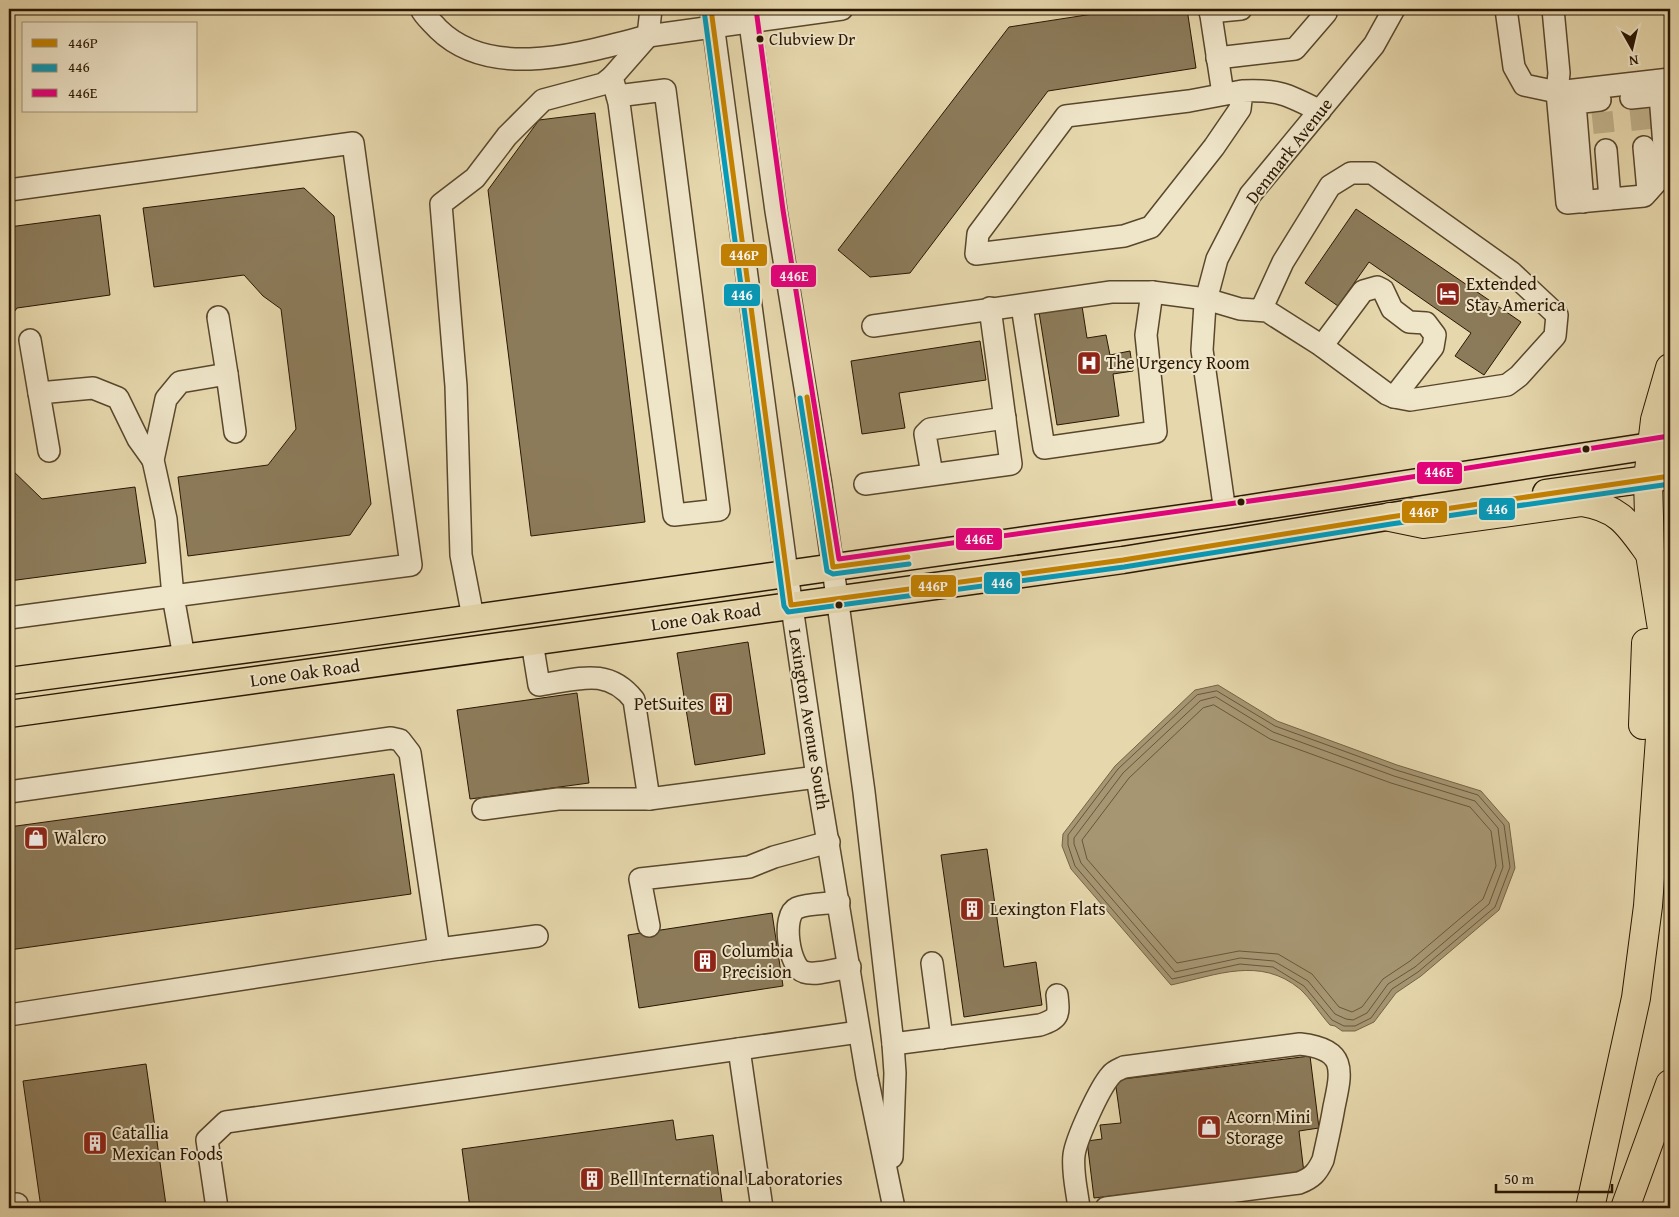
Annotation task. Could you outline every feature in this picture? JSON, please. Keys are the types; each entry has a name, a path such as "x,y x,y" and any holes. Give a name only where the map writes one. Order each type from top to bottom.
{"highway":[{"path":"1590,1208 1636,998 1648,906 1664,682 1662,629 1651,563 1661,444 1655,420 1670,368"},
{"path":"1390,516 1424,524 1582,502 1596,504 1620,515 1651,563"},
{"path":"1625,1208 1670,1084"}],"main road":[{"name":"Lone Oak Road","path":"9,680 1225,512 1661,444"},
{"name":"Lone Oak Road","path":"9,714 1122,560 1390,516 1659,477"}],"street":[{"path":"421,9 424,15 444,35 464,48 495,57 517,59 551,56 604,47 712,18 842,9"},
{"path":"473,617 461,555 456,386 441,204 475,178 507,136 543,100 603,84 615,86 665,90 719,510 674,516 615,86 648,36 651,9"},
{"path":"1241,9 1210,11 1217,58 1232,92 1240,110 1214,147 1151,227 1124,236 976,254 978,234 1066,116 1189,101 1232,92 1267,90 1285,93 1320,111"},
{"path":"1217,58 1295,49 1326,13 1325,9"},
{"name":"Denmark Avenue","path":"1225,512 1202,350 1206,299 1217,259 1250,195 1374,45 1394,9"},
{"path":"1506,9 1514,67 1524,85 1557,92 1656,95"},
{"path":"1553,9 1559,73 1557,92 1567,203 1644,196 1668,169 1656,95"},
{"name":"Lexington Avenue South","path":"749,15 778,221 838,599 864,792 893,1044 895,1073 893,1199"},
{"name":"Lexington Avenue South","path":"712,18 791,605 817,777 830,842 867,1077 893,1199"},
{"path":"1583,202 1575,103 1602,106 1656,95"},
{"path":"9,190 353,143 412,565 9,618"},
{"path":"1644,147 1648,191"},
{"path":"1606,150 1610,199"},
{"path":"873,326 1111,292 1152,292 1206,299 1240,309 1267,311 1322,346 1387,394 1410,400 1507,385 1519,376 1555,336 1557,315 1511,272 1372,173 1351,173 1330,186 1283,262 1261,310"},
{"path":"1322,346 1363,291 1377,287 1384,290 1392,310 1409,322 1426,323 1435,334 1433,347 1394,397"},
{"path":"1022,306 1044,448 1156,432 1146,335 1152,292"},
{"path":"865,484 1011,464 990,308"},
{"path":"218,317 235,432"},
{"path":"30,340 49,451"},
{"path":"153,460 166,399 180,382 227,374"},
{"path":"39,393 93,388 118,398 138,439 153,460 166,519 173,596 184,657"},
{"path":"932,474 925,434 930,429 1005,418"},
{"path":"532,642 539,685 594,677 607,679 622,686 634,700 649,798"},
{"path":"9,792 391,738 400,740 410,753 439,949"},
{"path":"483,810 558,800 649,798 817,777"},
{"path":"649,926 640,879 750,867 774,857 830,842"},
{"path":"839,902 797,908 790,913 787,921 793,962 799,970 806,973 850,967"},
{"path":"9,1015 439,949 537,936"},
{"path":"932,962 942,1038"},
{"path":"893,1044 1047,1023 1054,1020 1058,1013 1057,995"},
{"path":"217,1208 207,1140 226,1122 860,1032"},
{"path":"1079,1208 1073,1168 1074,1154 1077,1142 1104,1084 1112,1074 1124,1067 1300,1044 1313,1046 1332,1055 1341,1076 1323,1160 1318,1172 1310,1179 1299,1183 1106,1208"},
{"path":"739,1049 762,1208"}],"water":[{"path":"1218,685 1277,721 1397,765 1481,791 1509,823 1515,868 1499,910 1421,976 1396,993 1374,1022 1355,1031 1342,1031 1330,1025 1300,989 1285,979 1269,973 1238,971 1221,973 1171,985 1071,869 1062,846 1063,834 1115,766 1195,690"}],"building":[{"path":"1125,9 1187,9 1196,68 1048,91 910,273 870,277 838,250 1009,27"},
{"path":"595,113 645,522 531,536 488,190 539,120"},
{"path":"304,188 334,216 371,504 350,535 188,556 178,477 268,465 296,429 281,309 263,296 244,275 154,287 143,208"},
{"name":"Extended Stay America","path":"1356,209 1521,322 1484,375 1455,356 1471,333 1369,262 1338,306 1305,283"},
{"path":"100,215 110,295 17,308 9,319 9,227"},
{"name":"The Urgency Room","path":"1082,306 1087,338 1106,335 1110,355 1130,351 1133,371 1113,374 1119,416 1057,425 1039,312"},
{"path":"980,341 986,380 899,393 905,428 862,434 851,361"},
{"path":"9,467 42,499 135,487 146,563 9,581"},
{"name":"PetSuites","path":"748,642 765,754 695,765 677,653"},
{"path":"577,693 589,783 470,799 457,710"},
{"path":"394,774 411,894 9,950 9,827"},
{"name":"Lexington Flats","path":"987,849 1004,967 1036,962 1042,1005 964,1017 941,855"},
{"name":"Columbia Precision","path":"772,913 783,986 639,1008 628,935"},
{"name":"Acorn Mini Storage","path":"1310,1056 1319,1128 1299,1131 1304,1173 1094,1198 1087,1141 1102,1139 1100,1125 1121,1123 1115,1080"},
{"name":"Catallia Mexican Foods","path":"146,1064 166,1205 146,1208 41,1208 23,1081"},
{"name":"Bell International Laboratories","path":"673,1120 676,1140 713,1135 723,1208 470,1208 462,1149"}],"tunnel":[{"path":"1640,109 1644,147"},
{"path":"1602,112 1606,150"}],"transit line":[{"name":"446P","path":"711,9 791,605 1123,560 1390,517 1670,476"},
{"name":"446E","path":"756,9 783,210 839,559 1342,488 1669,436"},
{"name":"446","path":"704,10 784,606 788,612 1124,567 1391,524 1670,484"},
{"name":"446P","path":"807,397 833,567 908,557"},
{"name":"446","path":"800,398 827,571 833,574 909,564"}],"place":[{"name":"Clubview Dr","path":"760,39"},
{"name":"Extended Stay America","path":"1448,294"},
{"name":"The Urgency Room","path":"1089,363"},
{"name":"PetSuites","path":"721,704"},
{"name":"Walcro","path":"36,838"},
{"name":"Lexington Flats","path":"972,909"},
{"name":"Columbia Precision","path":"705,961"},
{"name":"Acorn Mini Storage","path":"1209,1127"},
{"name":"Catallia Mexican Foods","path":"95,1143"},
{"name":"Bell International Laboratories","path":"592,1179"}]}
